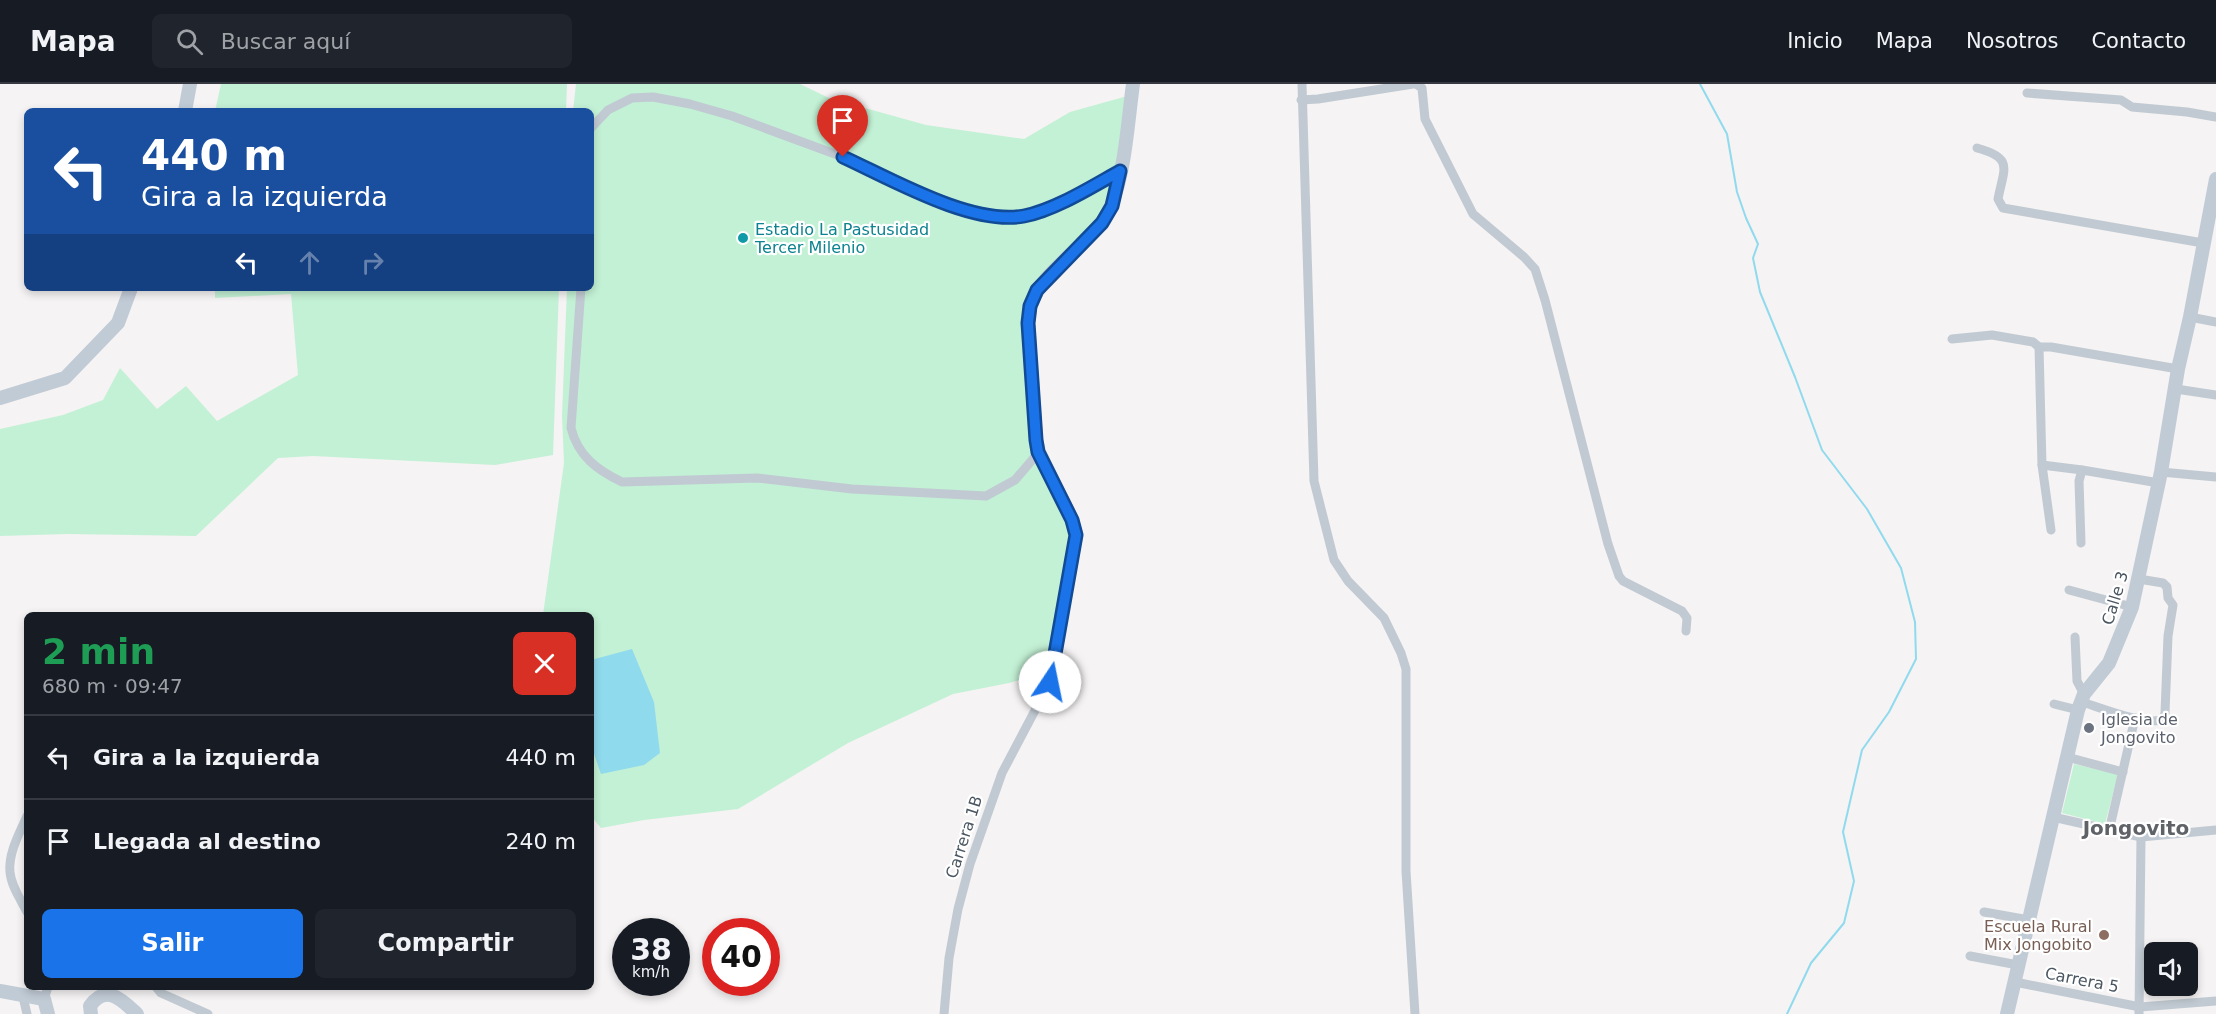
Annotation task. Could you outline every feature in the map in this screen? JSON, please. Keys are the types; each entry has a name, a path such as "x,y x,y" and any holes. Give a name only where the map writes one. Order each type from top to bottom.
{"street":[{"path":"186,108 190,84"},
{"path":"1050,682 1076,535 1072,520 1038,452 1028,323 1030,306 1037,290 1102,223 1112,206 1120,171 1133,84"},
{"path":"1302,84 1314,481 1334,560 1348,580 1384,618 1406,669 1407,871 1415,1014"},
{"path":"1301,100 1414,84 1422,88 1425,119 1473,214 1524,256 1535,269 1608,544 1619,576 1629,584 1682,611 1687,618 1686,631"},
{"path":"2027,93 2121,100 2132,107 2216,117"},
{"path":"594,125 608,110 632,98 652,97 690,104 732,116 843,157 949,205 1001,219 1026,216 1046,208 1077,195 1120,171"},
{"path":"1977,148 2001,158 2005,165 1998,199 2004,208 2204,243"},
{"name":"Calle 3","path":"2007,1014 2081,702 2109,663 2132,607 2139,579 2216,178"},
{"path":"0,398 65,378 118,322 130,291"},
{"path":"581,291 571,428 579,450 589,462 622,482 757,478 852,489 986,496 1015,480 1038,452"},
{"path":"2190,317 2216,322"},
{"path":"1953,339 1992,335 2032,342 2039,347 2051,347 2178,369"},
{"path":"2039,347 2042,465 2051,530"},
{"path":"2176,389 2216,395"},
{"path":"2042,465 2160,477 2216,477"},
{"path":"2081,543 2079,481 2082,470"},
{"path":"2054,704 2081,702 2157,723 2163,720 2168,636 2173,605 2168,598 2167,587 2163,583 2139,579"},
{"path":"2068,590 2132,607"},
{"path":"2074,637 2081,702"},
{"name":"Carrera 1B","path":"944,1014 949,958 958,909 970,864 1002,773 1050,682"},
{"path":"2109,831 2135,718"},
{"path":"2067,757 2123,772"},
{"path":"2053,818 2141,837 2216,830"},
{"path":"24,823 16,842 10,870 15,888 24,906"},
{"path":"2140,1010 2141,837"},
{"path":"1984,912 2029,920"},
{"path":"1970,956 2018,965"},
{"name":"Carrera 5","path":"2015,982 2140,1010 2216,1001"},
{"path":"158,990 208,1014"},
{"path":"0,992 23,997 46,993 48,1014"},
{"path":"92,1014 90,1006 96,997 103,995 119,998 137,1014"},
{"path":"23,997 27,1014"}],"green space":[{"path":"221,84 567,84 566,108 216,108"},
{"path":"576,84 800,84 829,98 926,125 1024,139 1070,112 1131,95 1112,206 1030,306 1036,440 1072,520 1052,674 1040,674 1009,683 953,694 848,743 738,809 644,820 601,828 594,820 594,612 543,612 564,463 562,416 567,291 594,291 594,108 573,108"},
{"path":"215,291 559,291 553,455 495,465 313,456 278,458 196,536 67,534 0,536 0,429 63,415 103,400 120,368 157,409 186,386 217,421 298,375 291,294 215,298"},
{"path":"2074,764 2118,774 2105,824 2062,813"}],"water":[{"path":"632,649 654,702 660,753 644,765 601,774 594,754 594,659"}],"waterway":[{"path":"1700,84 1727,134 1737,192 1758,244 1753,258 1760,292 1822,450 1867,509 1901,568 1915,622 1916,659 1889,712 1862,750 1843,832 1854,881 1844,923 1811,963 1787,1014"}],"place":[{"name":"Estadio La Pastusidad Tercer Milenio","path":"743,238"},
{"name":"Iglesia de Jongovito","path":"2089,728"},
{"name":"Escuela Rural Mix Jongobito","path":"2104,935"}],"district":[{"name":"Jongovito","path":"2136,828"}],"route":[{"path":"843,157 949,205 1001,219 1026,216 1046,208 1077,195 1120,171 1112,206 1102,223 1037,290 1030,306 1028,323 1038,452 1072,520 1076,535 1050,682"}]}
